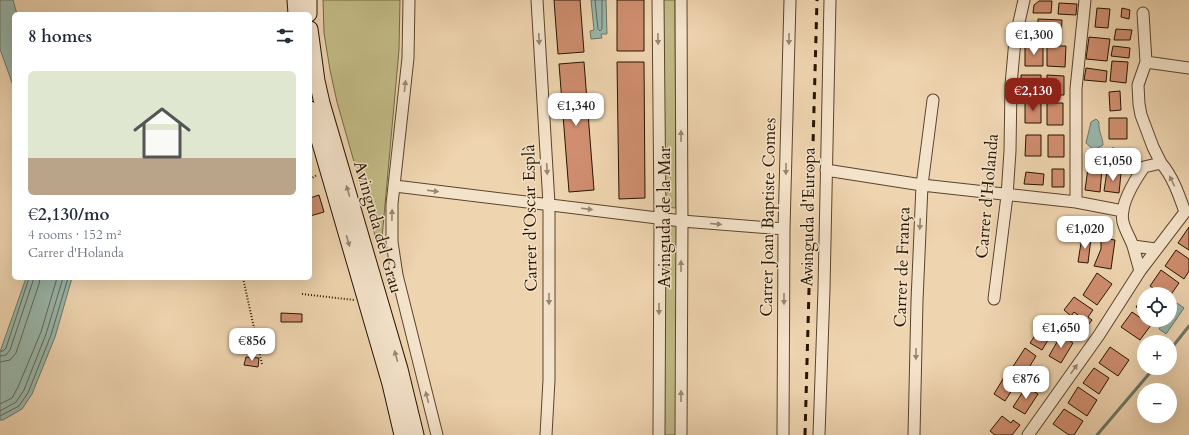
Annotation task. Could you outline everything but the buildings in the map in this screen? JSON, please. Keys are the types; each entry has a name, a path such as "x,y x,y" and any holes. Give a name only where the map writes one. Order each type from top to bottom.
{"main road":[{"path":"296,0 296,12"},
{"path":"309,0 309,12"},
{"name":"Avinguda del Grau","path":"312,44 317,81 322,103 400,369 416,435"},
{"name":"Avinguda del Grau","path":"312,116 390,384 402,435"}],"street":[{"path":"409,0 408,58 392,204 394,258 437,435"},
{"name":"Carrer d'Oscar Esplà","path":"537,0 549,204 549,380 546,435"},
{"name":"Avinguda de la Mar","path":"658,0 660,218 658,435"},
{"name":"Avinguda de la Mar","path":"681,0 681,435"},
{"name":"Carrer Joan Baptiste Comes","path":"783,435 784,229 790,0"},
{"name":"Avinguda d'Europa","path":"819,435 824,289 830,0"},
{"name":"Carrer d'Holanda","path":"994,299 1007,196 1015,40 1024,0"},
{"path":"1076,202 1076,89 1085,0"},
{"path":"1028,435 1099,334 1156,249 1185,212 1170,176 1153,147 1138,104 1138,85 1146,62 1143,13"},
{"path":"1146,62 1189,68"},
{"name":"Carrer de França","path":"914,435 917,301 922,185 933,100"},
{"path":"1140,272 1133,246 1122,222 1123,211 1128,194 1144,167 1153,147"},
{"path":"1144,167 1162,163"},
{"path":"826,170 1007,196 1076,202 1123,211"},
{"path":"395,186 682,221 784,229"},
{"path":"1133,246 1156,249"}],"path":[{"path":"243,280 262,364"},
{"path":"302,294 366,301"}],"shaded area":[{"path":"323,0 400,0 399,50 382,238 376,239 337,102 324,33"},
{"path":"663,0 675,0 676,208 664,207"},
{"path":"664,225 677,226 677,435 663,435"}],"water":[{"path":"0,0 13,0 16,12 12,12 12,82 0,49"},
{"path":"591,0 606,0 607,34 601,34 602,38 591,39 590,31 594,30"},
{"path":"1096,119 1099,122 1103,145 1094,150 1086,143 1091,122"},
{"path":"25,280 71,280 55,337 32,394 22,409 3,420 0,420 0,352"},
{"path":"1177,303 1184,308 1177,318"},
{"path":"1160,327 1171,327 1166,334 1159,329"}],"waterway":[{"path":"1177,341 1189,326"},
{"path":"1097,435 1148,375"}],"railway":[{"path":"805,435 817,0"}]}
